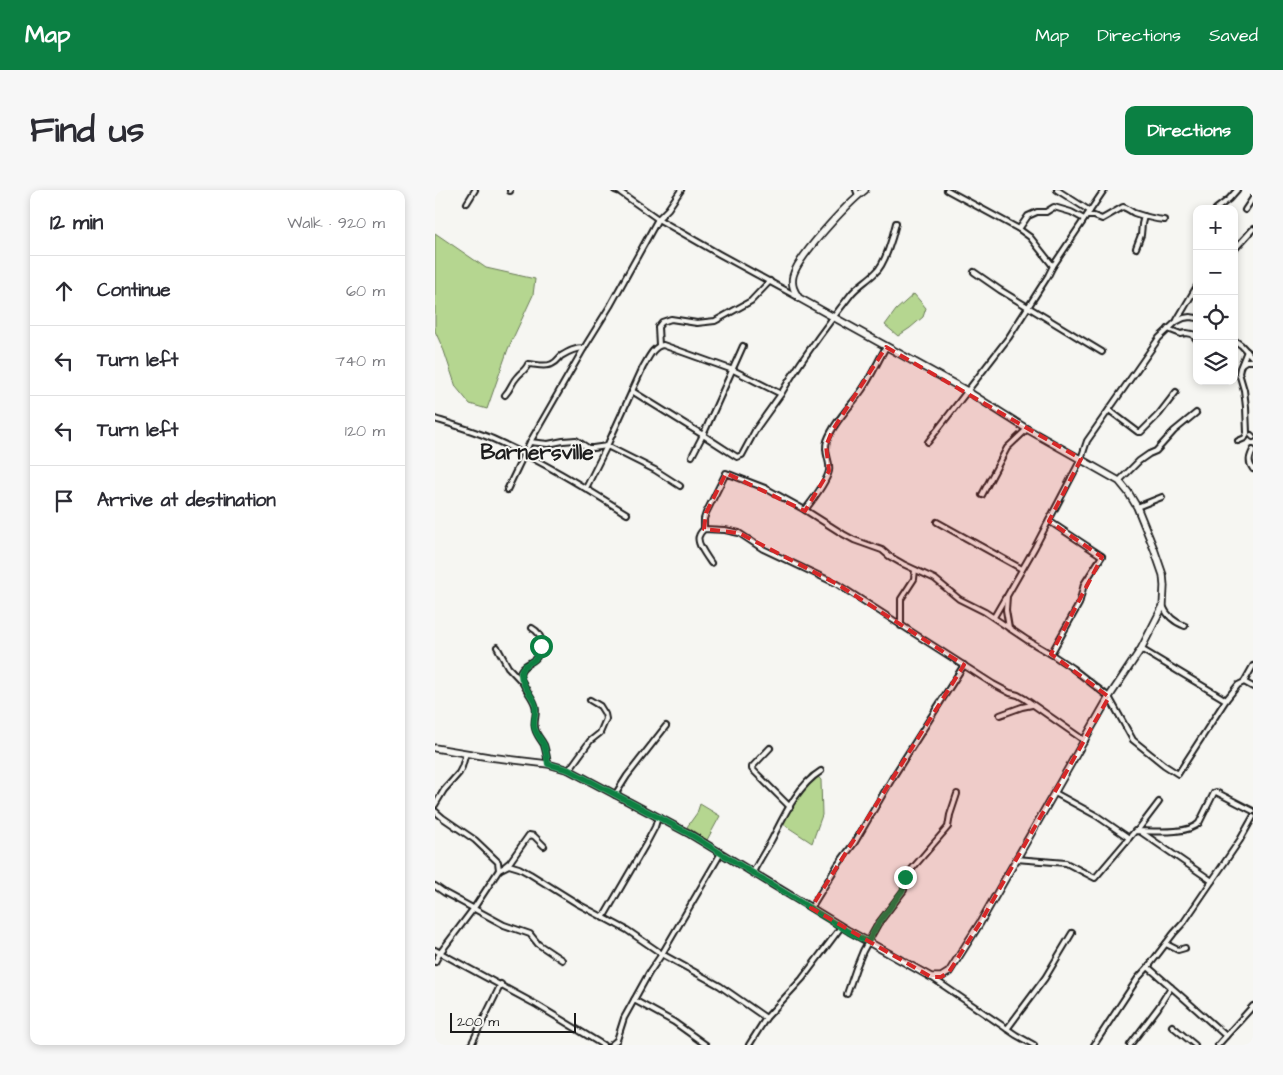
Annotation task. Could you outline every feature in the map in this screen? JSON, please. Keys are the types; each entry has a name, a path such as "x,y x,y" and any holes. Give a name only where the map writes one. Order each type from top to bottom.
{"main road":[{"path":"435,748 466,754 548,764 569,770 688,833 841,927 931,977 941,977 949,972 980,923 1109,698 1141,649 1163,606 1163,575 1137,507 1119,481 967,392 799,298 793,289 795,270 857,192 865,190"}],"street":[{"path":"467,203 475,190"},
{"path":"615,190 621,191 658,219 799,298"},
{"path":"507,490 530,442 610,306 658,219 668,209 681,190"},
{"path":"947,190 1019,229 1030,237 1053,266"},
{"path":"1057,190 1090,211"},
{"path":"928,442 1009,337 1053,266 1104,190"},
{"path":"1221,205 1237,190"},
{"path":"1245,210 1253,198"},
{"path":"1019,229 1028,216 1037,212 1046,212 1054,206 1085,218 1094,216 1102,219 1123,207 1153,219 1164,220"},
{"path":"1136,248 1145,216"},
{"path":"632,392 737,457 740,457 793,373 833,318 854,291 877,272 883,262 897,224"},
{"path":"1238,246 1252,232"},
{"path":"974,272 1102,352"},
{"path":"586,488 649,357 659,345 659,327 661,322 671,319 697,323 715,321 751,301 770,281"},
{"path":"1176,322 1193,293"},
{"path":"994,617 1049,521 1081,459 1087,440 1159,338 1176,322 1183,318 1193,317"},
{"path":"1168,329 1181,334 1193,334"},
{"path":"1238,344 1253,359 1243,363"},
{"path":"659,345 733,370 781,394"},
{"path":"693,456 743,346"},
{"path":"805,510 829,471 826,446 830,436 838,420 845,414 863,388 886,347"},
{"path":"505,395 515,379 528,364 537,366 551,365 567,352 576,348 584,348"},
{"path":"1245,438 1247,430 1246,407 1239,373 1247,352"},
{"path":"1109,410 1138,432 1141,432 1159,414 1176,392"},
{"path":"1119,481 1139,461 1156,451 1174,431 1197,413"},
{"path":"435,420 491,438 524,454 586,488 627,514"},
{"path":"982,495 1007,448 1027,428"},
{"path":"1237,441 1252,435"},
{"path":"530,442 548,444 576,440 588,448 607,446 655,470 680,486"},
{"path":"1253,450 1249,460 1253,469"},
{"path":"711,563 704,554 698,538 704,529 706,513 726,473 765,488 854,540 882,550 889,556 935,579 959,599 994,617 1051,654 1072,668 1109,698 1133,740 1178,774 1227,700 1238,686 1244,682 1253,666"},
{"path":"1137,507 1162,498"},
{"path":"1049,521 1101,556 1084,584 1079,604 1051,654"},
{"path":"937,522 1022,569"},
{"path":"704,529 739,533 763,549 837,584 964,665 1010,693 1018,695 1085,741"},
{"path":"901,626 901,599 914,579 915,570"},
{"path":"1007,596 1006,610 1009,628"},
{"path":"1163,606 1167,614 1175,622 1185,626"},
{"path":"532,628 539,633 541,646 538,656 522,668 520,674 536,708 535,729 537,736 543,742 548,764"},
{"path":"497,647 508,667 524,685"},
{"path":"1141,649 1227,700"},
{"path":"811,908 855,842 893,777 964,665"},
{"path":"1244,682 1253,687"},
{"path":"569,770 590,741 599,733 606,719 601,706 590,700"},
{"path":"1000,715 1032,705"},
{"path":"615,794 666,726"},
{"path":"769,748 752,769 790,807"},
{"path":"435,805 459,773 466,754"},
{"path":"753,872 790,807 806,784 821,771"},
{"path":"1016,859 1066,863 1095,878 1135,831 1176,832 1197,826 1213,794 1216,792 1253,811"},
{"path":"1055,793 1097,816 1129,838"},
{"path":"847,994 868,942 878,924 903,890 905,877 948,827 957,794"},
{"path":"1139,831 1159,802"},
{"path":"435,811 475,840 498,862 499,870"},
{"path":"603,918 647,844 657,817"},
{"path":"1094,1045 1139,978 1184,922 1240,840 1253,817"},
{"path":"1139,831 1212,880"},
{"path":"435,962 499,870 510,862 529,835 534,836 544,846"},
{"path":"611,1045 617,1040 624,1018 649,972 662,954 721,853"},
{"path":"499,870 509,865 530,874 577,904 627,930 662,954 720,986 766,1018"},
{"path":"435,886 504,925 529,934 538,944 562,960"},
{"path":"749,1045 766,1018 802,979 841,927"},
{"path":"1007,1028 1045,978 1072,933"},
{"path":"1166,944 1178,950 1185,948"},
{"path":"435,950 537,1004 603,1045"},
{"path":"1148,967 1226,1036"},
{"path":"931,977 1034,1045"},
{"path":"471,1045 501,984"},
{"path":"1130,1045 1158,1008 1171,987"},
{"path":"634,1000 674,1022 706,1045"},
{"path":"1218,1045 1253,1006"},
{"path":"1173,1026 1195,1045"}],"highlighted area":[{"path":"886,347 1081,459 1049,521 1102,557 1051,654 1109,697 980,923 949,972 941,977 931,977 811,908 964,665 837,584 739,533 704,529 706,513 726,473 805,511 829,471 826,446 832,431"}],"green space":[{"path":"435,233 486,268 535,279 533,295 508,349 487,409 470,404 456,387 435,331"},
{"path":"914,294 926,308 923,317 898,336 885,325 896,310"},
{"path":"814,772 821,780 822,815 812,843 780,822 810,774"},
{"path":"700,804 720,816 707,840 687,827 697,813"}],"district":[{"name":"Barnersville","path":"537,452"}],"route":[{"path":"541,646 538,656 522,668 520,674 536,708 535,729 537,736 543,742 548,764 569,770 685,831 868,942 878,924 903,890 905,877"}]}
